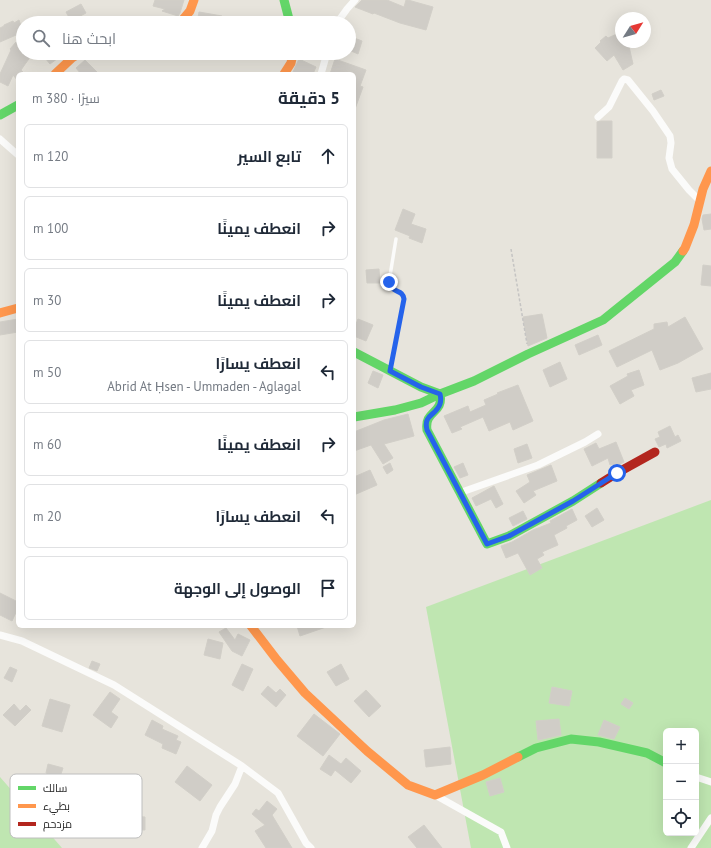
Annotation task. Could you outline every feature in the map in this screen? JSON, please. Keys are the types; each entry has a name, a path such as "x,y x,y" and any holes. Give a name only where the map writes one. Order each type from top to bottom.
{"street":[{"path":"186,16 190,11 194,0"},
{"path":"284,0 288,16"},
{"path":"342,16 355,0"},
{"path":"57,72 70,60"},
{"path":"285,72 292,60"},
{"path":"322,72 325,60"},
{"path":"598,118 609,107 622,81 624,79 628,80 670,136 671,143 669,158 672,169 700,201"},
{"path":"0,115 16,106"},
{"path":"0,139 16,153"},
{"path":"356,417 395,410 421,403 474,381 528,354 603,320 675,262 685,248 694,225 703,189 711,171"},
{"path":"0,313 16,309"},
{"path":"356,353 421,387 440,394"},
{"path":"440,394 441,403 438,410 427,420 425,424 459,493 487,544 509,536 573,501 617,473 655,452"},
{"path":"459,493 538,465 598,434"},
{"path":"253,628 305,693 367,751 408,785 435,795 501,832 507,848"},
{"path":"0,634 22,641 114,685 242,766 278,793 310,848"},
{"path":"435,795 483,775 536,748 571,739 599,742 647,753 663,761"},
{"path":"202,848 212,831 216,815 235,784 242,766"},
{"path":"699,777 711,782"},
{"path":"691,848 711,818"}],"lane":[{"path":"390,371 404,299 404,296 401,293 393,290 389,282 396,239"}],"path":[{"path":"511,249 528,354"}],"green space":[{"path":"711,500 711,848 471,848 426,607"},
{"path":"0,777 10,788 10,838 53,838 62,848 0,848"}],"building":[{"path":"155,0 184,0 178,16 162,11 165,9 153,6"},
{"path":"362,0 387,0 404,7 406,0 408,0 433,7 426,30 400,23 355,7"},
{"path":"81,4 86,13 80,16 68,16 66,12"},
{"path":"199,12 222,16 198,16"},
{"path":"13,21 14,23 16,22 16,35 0,42 0,28"},
{"path":"615,35 615,48 629,48 633,64 623,70 614,55 607,61 595,48 606,36 608,38"},
{"path":"356,39 362,41 358,54 356,53"},
{"path":"16,42 16,60 28,60 21,70 23,72 16,72 16,79 13,75 8,86 0,82 0,74 11,50 10,49"},
{"path":"47,60 55,60 50,64"},
{"path":"85,60 97,72 79,72 76,68"},
{"path":"299,60 316,67 314,72 293,72"},
{"path":"335,60 366,70 360,86 363,87 356,106 356,72 331,72"},
{"path":"661,90 664,96 654,100 652,94"},
{"path":"612,121 612,158 597,158 597,122"},
{"path":"403,209 415,214 411,224 426,229 422,243 395,230"},
{"path":"711,214 711,229 704,230 702,219 703,215"},
{"path":"703,265 711,266 711,286 701,285"},
{"path":"379,269 380,283 367,283 366,270"},
{"path":"542,314 547,338 528,346 523,317"},
{"path":"685,317 703,349 678,363 660,370 652,350 617,367 609,351 654,329 654,324 667,322 668,327"},
{"path":"16,319 16,332 0,335 0,322"},
{"path":"358,319 373,325 366,341 356,337 356,324"},
{"path":"598,335 602,345 579,355 575,345"},
{"path":"560,362 567,379 550,387 543,370"},
{"path":"639,370 644,385 631,390 634,396 620,404 610,386 628,376 627,374"},
{"path":"373,371 383,375 378,388 368,383"},
{"path":"711,373 711,389 696,392 692,378"},
{"path":"518,385 533,421 513,430 510,422 489,431 483,417 460,427 462,429 452,433 444,416 468,406 470,412 486,405 484,400"},
{"path":"408,414 414,436 384,444 393,458 383,464 371,445 356,450 356,431 384,420"},
{"path":"670,426 675,437 678,435 681,441 667,448 666,444 659,447 655,439 660,437 658,432"},
{"path":"616,442 624,462 616,466 615,464 610,465 608,458 592,466 584,449 596,443 599,449"},
{"path":"527,444 532,458 518,463 514,449"},
{"path":"390,463 393,470 387,474 383,467"},
{"path":"463,463 468,475 460,478 454,467"},
{"path":"551,465 557,481 533,491 536,495 524,503 516,491 530,482 527,475"},
{"path":"370,470 377,485 356,494 356,476"},
{"path":"494,486 503,504 496,508 491,499 476,506 472,498"},
{"path":"597,508 604,520 592,527 585,516"},
{"path":"572,509 577,520 566,526 567,528 554,535 558,545 542,552 544,555 537,559 542,568 530,575 518,553 506,558 501,546 551,523 550,521"},
{"path":"523,511 527,519 513,526 509,518"},
{"path":"0,593 16,601 16,612 12,621 0,615"},
{"path":"226,628 235,640 238,634 250,640 242,656 232,651 219,632"},
{"path":"298,628 323,628 300,636"},
{"path":"208,639 223,643 220,659 204,655"},
{"path":"92,661 100,664 97,671 89,668"},
{"path":"242,664 253,669 243,691 232,685"},
{"path":"341,664 349,679 336,686 327,672"},
{"path":"10,667 17,670 12,682 4,678"},
{"path":"268,686 276,693 280,689 286,695 276,707 261,694"},
{"path":"552,687 572,691 569,706 549,703"},
{"path":"366,690 381,706 369,717 354,701"},
{"path":"110,692 120,699 111,712 118,717 111,728 93,715"},
{"path":"625,698 633,703 629,709 621,704"},
{"path":"50,699 70,705 62,732 42,726"},
{"path":"14,704 20,711 26,705 31,710 15,726 3,715"},
{"path":"314,714 340,734 323,756 297,736"},
{"path":"559,719 561,735 538,740 536,721"},
{"path":"152,720 163,726 162,729 178,736 176,740 181,742 176,754 162,748 163,744 145,735"},
{"path":"604,720 620,727 614,739 598,735"},
{"path":"450,747 451,764 426,767 424,750"},
{"path":"329,755 341,764 346,758 361,771 351,783 335,770 331,776 320,769"},
{"path":"48,764 63,768 61,774 46,773"},
{"path":"187,766 212,785 200,801 175,782"},
{"path":"500,778 504,792 490,796 486,782"},
{"path":"267,801 277,809 272,815 292,848 266,848 255,831 265,825 252,814 256,809 259,811"},
{"path":"142,817 145,817 145,830 142,830"},
{"path":"424,825 442,848 417,848 408,837"}],"traffic: fast":[{"path":"284,0 288,16"},
{"path":"0,115 16,106"},
{"path":"356,353 421,387 440,394 474,381 528,354 603,320 675,262 683,251"},
{"path":"356,417 395,410 421,403 440,394 439,405 428,419 427,430 487,544 509,536 573,501 601,483"},
{"path":"518,757 536,748 571,739 599,742 647,753 663,761"}],"traffic: slow":[{"path":"186,16 190,11 194,0"},
{"path":"57,72 70,60"},
{"path":"285,72 292,60"},
{"path":"683,251 694,225 703,189 711,171"},
{"path":"0,313 16,309"},
{"path":"253,628 305,693 367,751 408,785 435,795 483,775 518,757"}],"traffic: jam":[{"path":"601,483 655,452"}],"route":[{"path":"389,282 393,290 404,296 390,371 421,387 440,394 441,403 438,410 427,420 425,424 459,493 487,544 509,536 573,501 617,473"}]}
